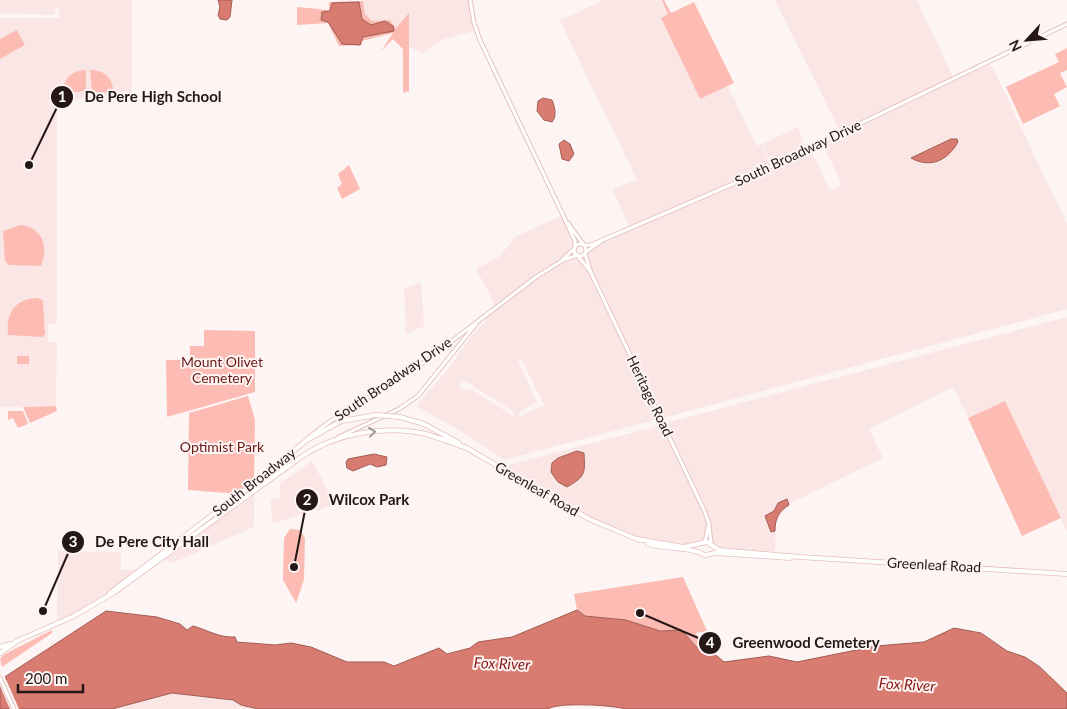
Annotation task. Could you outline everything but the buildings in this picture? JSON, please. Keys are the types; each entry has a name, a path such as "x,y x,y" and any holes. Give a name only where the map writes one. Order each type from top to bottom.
{"main road":[{"path":"470,0 474,23 480,40 566,220 575,241 575,248"},
{"name":"South Broadway Drive","path":"307,440 329,422 419,366 525,284 563,260 575,248 591,245 749,177 1067,24"},
{"path":"566,220 583,245"},
{"name":"South Broadway Drive","path":"563,260 585,254 604,239"},
{"name":"Heritage Road","path":"583,245 591,273 708,521 712,545"},
{"name":"Heritage Road","path":"575,248 578,256 591,273"},
{"name":"South Broadway Drive","path":"17,641 74,616 106,597 163,559 301,457 383,417 412,400 429,385 465,336 481,319"},
{"name":"South Broadway","path":"106,597 307,440 341,421 376,415 400,417 429,426 466,448"},
{"path":"325,444 358,434 398,430 426,434 466,448"},
{"name":"Greenleaf Road","path":"466,448 589,519 661,547 700,552 704,555 774,558 800,557"},
{"path":"700,552 707,534 708,521"},
{"name":"Greenleaf Road","path":"637,539 677,547 702,543 712,545 719,550 800,557 1067,574"},
{"path":"710,554 712,545"},
{"path":"0,648 17,641"},
{"path":"0,653 17,641"},
{"path":"0,678 14,709"}],"shaded area":[{"path":"0,0 132,0 132,99 57,99 57,323 48,324 48,342 57,342 56,406 0,407 0,18 60,18 58,6 54,15 0,13"},
{"path":"363,0 468,0 474,31 441,40 422,54 408,46 409,14 396,29 390,20 372,21 365,14"},
{"path":"603,0 662,0 669,14 661,17 700,99 728,86 757,146 761,144 771,164 630,228 612,189 637,180 559,19 568,17"},
{"path":"775,0 917,0 953,77 840,131"},
{"path":"988,65 993,68 1067,224 1067,309 663,418 587,261 586,255 602,243 741,183 811,150 830,191 842,185 823,144"},
{"path":"798,127 805,148 772,164 762,144"},
{"path":"558,217 562,218 573,240 571,250 563,260 494,308 492,299 476,269 500,256 515,237"},
{"path":"576,256 587,270 658,419 504,460 467,435 416,406 449,368 472,335 486,321 485,318 542,275 571,257","holes":["521,359 544,405 520,416 519,412 537,402 518,361","463,380 514,412 513,416 473,390 460,389 459,384"]},
{"path":"421,282 424,326 406,334 404,288"},
{"path":"1067,317 1067,532 1005,401 968,418 953,387 869,429 883,458 791,503 782,511 776,523 775,553 718,548 712,543 710,520 706,508 665,423"},
{"path":"661,425 703,512 706,523 706,536 703,541 687,546 629,536 604,526 500,467"},
{"path":"312,461 336,505 273,523 270,499 280,498 280,483"},
{"path":"254,491 254,527 170,564 165,557"},
{"path":"58,551 121,552 121,570 141,569 106,597 57,623"},
{"path":"172,693 233,700 241,705 258,709 112,709"}],"green space":[{"path":"662,0 664,0 671,13 694,2 734,83 700,99 661,18 668,14"},
{"path":"363,1 365,14 372,21 390,20 396,28 409,13 409,91 403,93 403,49 393,39 381,51 393,33 362,41 362,45 339,46 328,23 297,25 297,7 329,10 329,2"},
{"path":"17,30 25,45 0,59 0,39"},
{"path":"1067,48 1067,70 1060,73 1067,87 1054,94 1060,106 1023,124 1006,87 1059,62 1055,54"},
{"path":"81,70 86,70 86,91 63,93 63,88 69,76"},
{"path":"90,70 100,71 110,79 113,93 92,92"},
{"path":"349,165 360,189 342,199 337,188 342,184 338,174"},
{"path":"21,225 35,230 42,240 44,252 41,266 9,265 5,261 3,231"},
{"path":"37,298 43,300 45,334 42,337 8,335 8,320 13,309 22,301"},
{"name":"Mount Olivet Cemetery","path":"204,330 255,331 255,392 167,417 166,360 190,360 190,346 204,346"},
{"path":"17,356 29,356 29,364 17,364"},
{"name":"Optimist Park","path":"248,396 255,420 254,483 240,494 188,490 189,413"},
{"path":"1005,401 1061,518 1022,536 968,418"},
{"path":"56,406 57,411 30,423 23,407"},
{"path":"8,411 23,411 28,424 18,428 13,418 8,420"},
{"path":"290,529 300,530 305,538 304,580 296,603 283,580 284,538"},
{"path":"683,577 707,631 696,633 704,652 681,630 660,631 626,620 585,616 577,610 574,594"},
{"path":"52,630 52,633 2,667 0,659 3,655"}],"water":[{"path":"218,0 232,0 230,17 227,20 220,19 218,15 220,7"},
{"path":"359,2 362,19 371,25 385,21 393,26 394,31 363,37 360,45 342,44 328,22 321,20 322,12 330,11 332,3"},
{"path":"543,98 552,100 555,108 554,120 552,122 544,120 537,111 538,101"},
{"path":"951,139 957,139 958,142 949,154 938,161 925,163 911,158"},
{"path":"564,140 570,144 574,154 569,161 562,159 559,144"},
{"path":"577,451 584,453 584,470 578,480 567,487 558,482 551,472 552,463 558,458"},
{"path":"374,454 387,457 386,465 377,467 370,464 353,471 347,468 346,462 348,459"},
{"path":"787,499 789,505 780,512 775,531 771,532 765,516 774,511 778,503"},
{"name":"Fox River","path":"577,610 585,616 626,620 660,631 681,630 699,649 717,656 724,662 769,656 797,662 876,646 924,642 954,628 981,633 1007,651 1025,657 1040,667 1067,693 1067,709 625,709 598,705 562,705 548,709 258,709 241,705 233,700 172,693 112,709 0,709 0,682 7,679 0,680 106,611 157,617 180,624 187,630 193,626 219,635 235,637 237,642 275,645 291,643 311,647 347,662 384,662 394,666 439,648 447,654 470,648 478,642 512,637"}],"pier":[{"path":"4,675 19,709 10,709 0,686 0,677"}],"place":[{"name":"De Pere High School","path":"29,165"},
{"name":"Wilcox Park","path":"294,567"},
{"name":"De Pere City Hall","path":"43,611"},
{"name":"Greenwood Cemetery","path":"640,613"}]}
